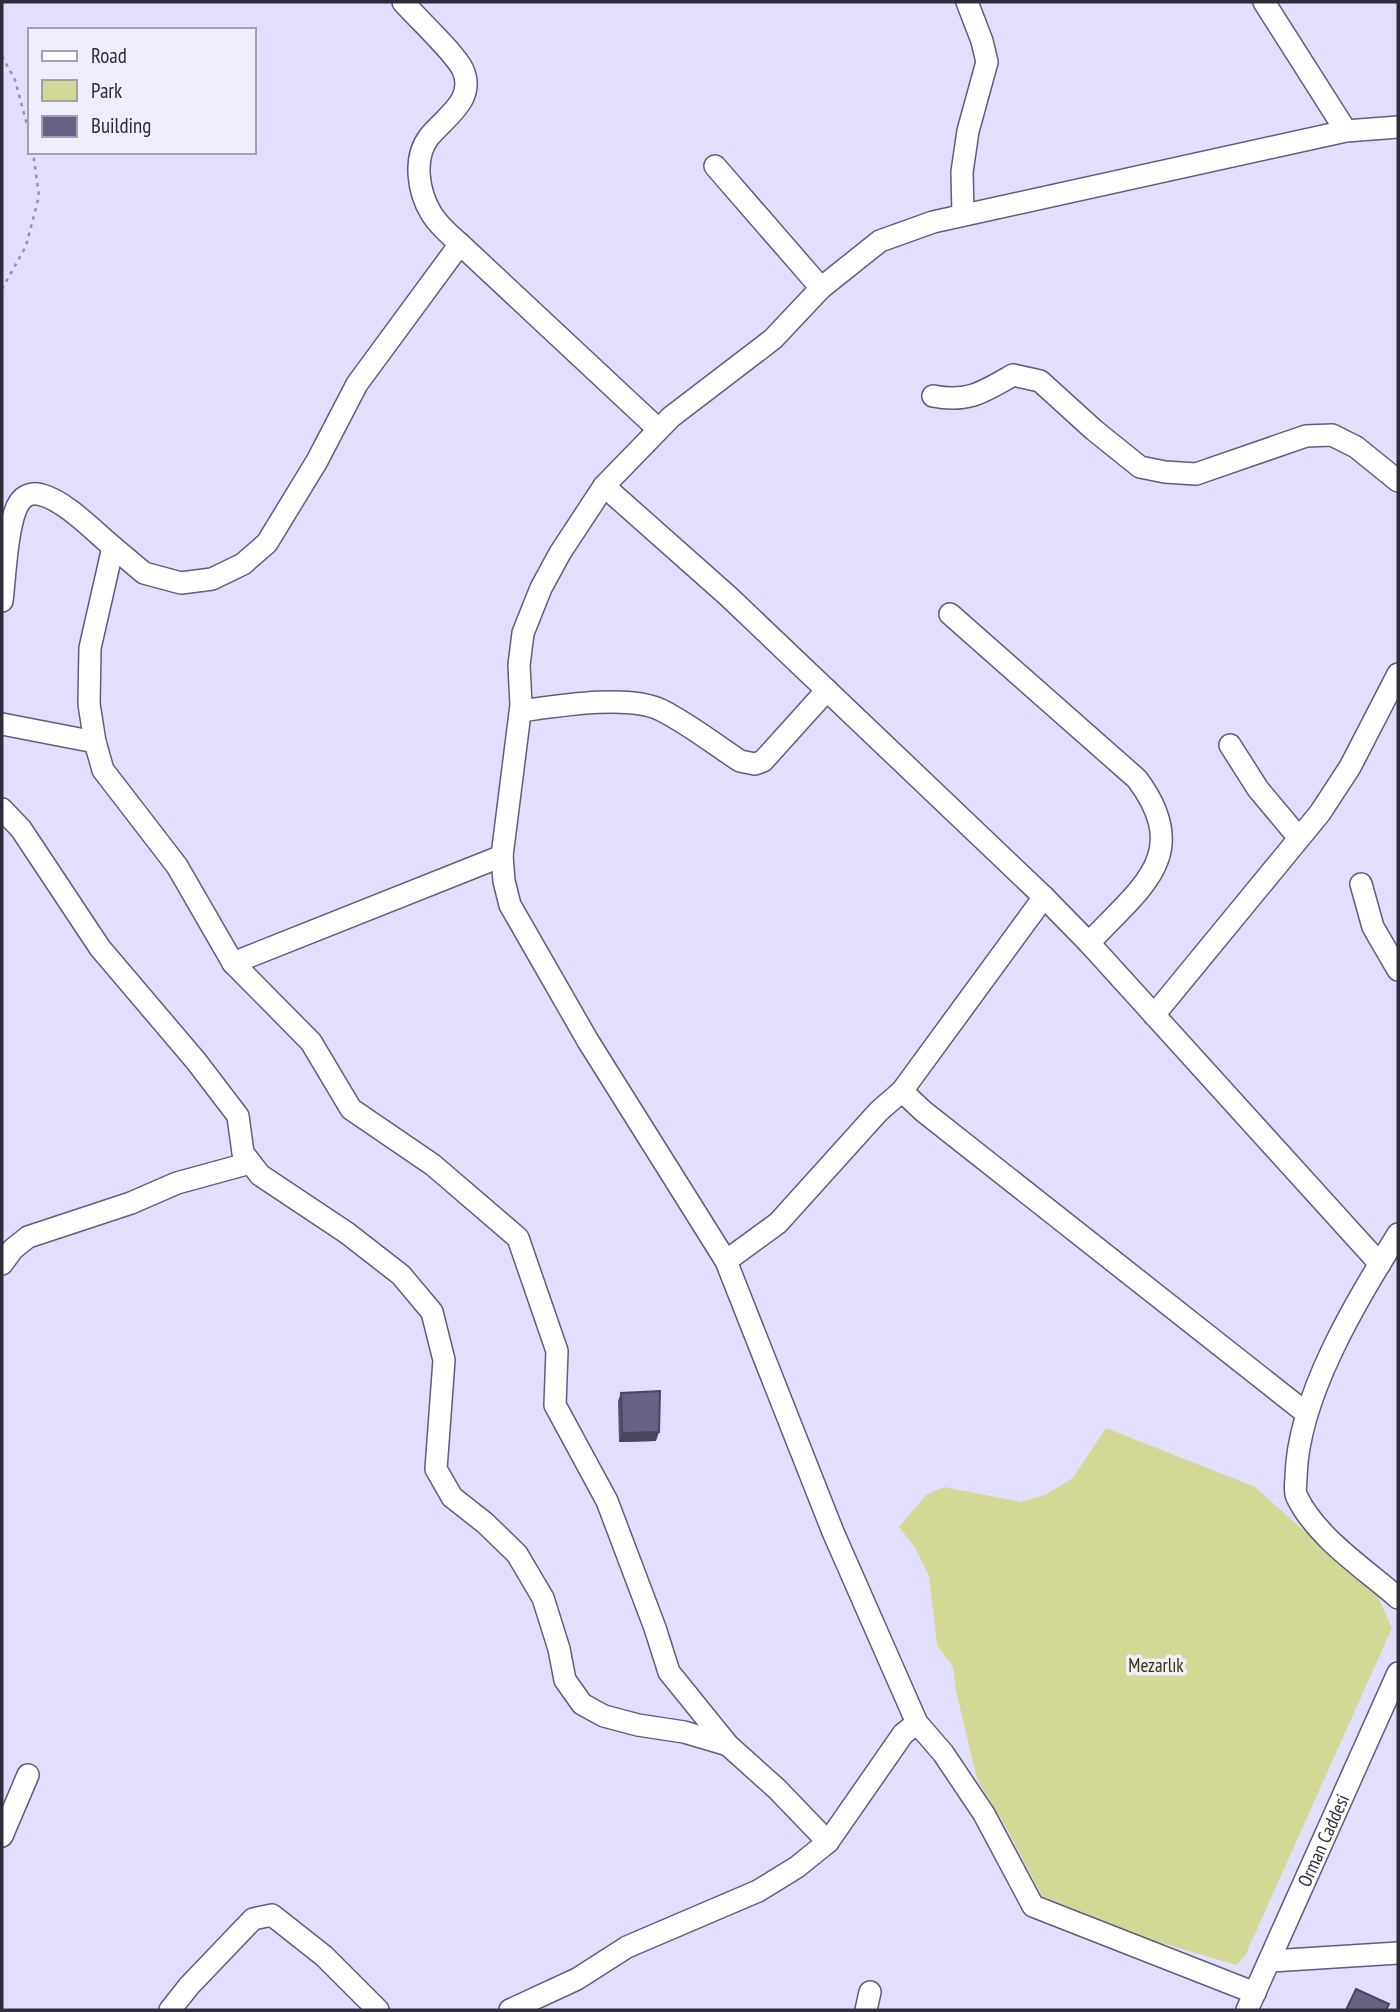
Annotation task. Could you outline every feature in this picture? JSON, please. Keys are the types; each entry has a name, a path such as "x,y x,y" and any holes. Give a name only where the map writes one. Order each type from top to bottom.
{"street":[{"path":"403,2 459,63 466,78 464,97 428,138 422,150 419,174 425,201 432,215 658,429"},
{"path":"963,215 962,172 966,145 987,62 967,2"},
{"path":"1264,2 1346,131"},
{"path":"1251,2002 1033,1906 984,1814 943,1753 917,1723 833,1532 726,1261 588,1041 509,905 502,856 521,711 519,665 523,633 541,588 560,553 604,485 658,429 773,339 821,288 880,241 933,222 1346,131 1398,127"},
{"path":"715,166 821,288"},
{"path":"2,601 17,505 23,497 33,493 44,495 69,510 144,573 181,583 212,579 243,564 267,543 317,461 357,384 460,244"},
{"path":"933,396 949,399 976,396 1013,375 1040,381 1140,467 1196,474 1306,436 1332,435 1356,447 1398,481"},
{"path":"604,485 728,596 1044,897 1089,943 1380,1264"},
{"path":"113,547 90,648 89,705 103,770 177,866 233,962 311,1042 351,1109 433,1164 518,1238 558,1350 555,1405 607,1501 669,1672 728,1745 777,1789 828,1842"},
{"path":"950,614 1137,779 1152,799 1163,834 1162,849 1153,873 1089,943"},
{"path":"1154,1015 1320,813 1350,767 1398,674"},
{"path":"521,711 597,703 644,704 661,710 740,761 755,765 763,761 827,690"},
{"path":"2,724 95,742"},
{"path":"1230,745 1258,789 1299,838"},
{"path":"2,809 21,829 100,948 238,1116 243,1153 260,1175 347,1233 401,1275 432,1311 444,1360 436,1469 452,1497 485,1523 517,1554 543,1598 559,1649 565,1680 582,1704 604,1716 638,1725 684,1731 728,1745"},
{"path":"233,962 502,856"},
{"path":"1361,884 1373,927 1398,970"},
{"path":"726,1261 778,1223 879,1111 902,1091 1044,897"},
{"path":"902,1091 923,1111 1306,1413"},
{"path":"2,1264 13,1249 28,1237 131,1203 177,1183 250,1163"},
{"path":"1398,1234 1337,1343 1306,1413 1297,1452 1296,1495 1321,1532 1398,1598"},
{"name":"Orman Caddesi","path":"1251,2002 1398,1673"},
{"path":"510,2010 577,1979 627,1947 758,1891 797,1867 828,1842 903,1734 917,1723"},
{"path":"2,1836 28,1775"},
{"path":"170,2010 188,1986 253,1919 272,1915 324,1956 378,2010"},
{"path":"1270,1961 1398,1953"}],"path":[{"path":"2,56 15,80 28,129"},
{"path":"2,289 26,246 39,196 33,154"}],"green space":[{"name":"Mezarlık","path":"1106,1428 1255,1487 1378,1597 1392,1628 1245,1956 1236,1965 1145,1938 1042,1896 977,1779 953,1667 937,1645 929,1576 916,1549 899,1527 926,1495 944,1487 1020,1502 1045,1495 1073,1478"}],"building":[{"path":"660,1391 659,1432 622,1433 621,1393"},
{"path":"1356,1989 1389,2004 1386,2010 1346,2010"}]}
